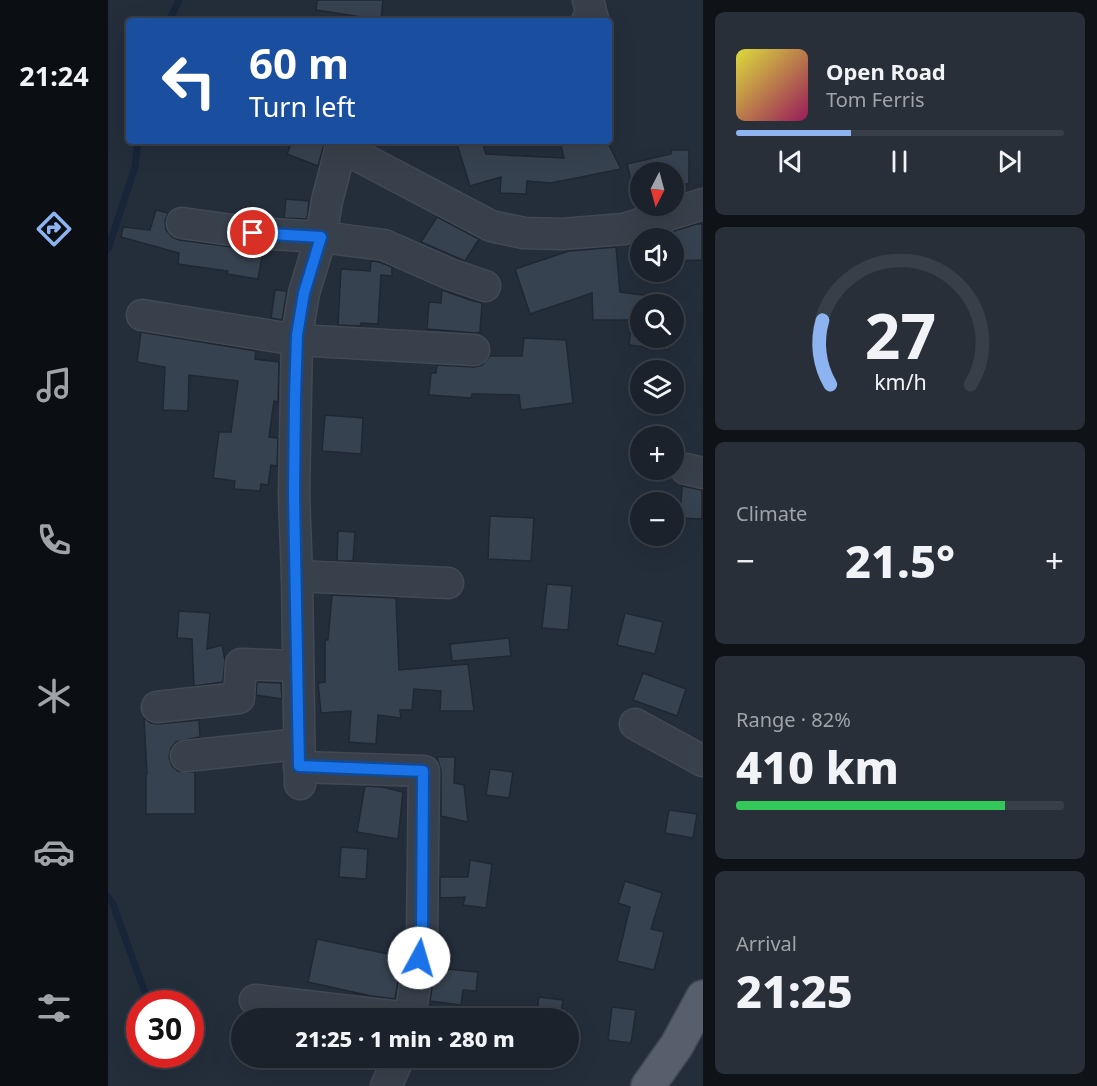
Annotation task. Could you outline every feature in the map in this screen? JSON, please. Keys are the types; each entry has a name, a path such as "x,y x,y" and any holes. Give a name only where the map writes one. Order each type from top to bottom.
{"main road":[{"path":"648,1086 677,1045 702,996"}],"street":[{"path":"588,0 593,18"},
{"path":"299,765 294,484 297,340 304,293 321,237 341,144 491,226 524,233 562,234 624,229 702,204"},
{"path":"182,223 253,233 321,237 384,245 450,274 485,286"},
{"path":"142,315 297,340 474,350"},
{"path":"297,576 448,583"},
{"path":"157,707 239,699 241,664 298,666"},
{"path":"634,724 702,761"},
{"path":"186,756 299,765 423,771 422,937 411,1008"},
{"path":"255,1000 323,1008"},
{"path":"386,1086 394,1068"}],"building":[{"path":"317,0 383,0 381,18 316,10"},
{"path":"291,144 324,144 318,166 287,154"},
{"path":"457,144 483,144 486,154 564,158 561,144 608,144 621,169 551,183 527,181 526,194 500,193 501,177 470,186"},
{"path":"671,150 689,150 689,184 684,184 684,162 636,162 671,154"},
{"path":"286,199 309,201 307,219 284,218"},
{"path":"156,210 168,213 165,221 166,230 172,237 179,240 263,251 258,279 227,274 228,271 178,264 179,253 121,237 123,227 150,230"},
{"path":"437,217 479,239 465,261 421,242"},
{"path":"702,224 702,260 684,261 684,228"},
{"path":"616,247 620,292 636,294 630,294 630,320 593,320 592,293 530,314 515,269 569,251"},
{"path":"371,261 392,267 392,276 381,275 378,324 338,325 341,269 370,271"},
{"path":"275,290 287,291 282,320 271,318"},
{"path":"442,290 482,303 480,332 427,329 429,302 441,303"},
{"path":"141,332 256,351 255,359 279,362 278,402 274,401 269,437 278,438 277,466 271,465 268,485 261,484 260,491 234,489 235,481 213,478 219,432 231,432 238,381 189,375 188,411 163,410 165,367 137,362"},
{"path":"524,338 566,340 573,403 521,410 519,395 472,394 471,398 429,395 431,373 436,373 437,365 474,367 482,365 490,356 522,356"},
{"path":"325,415 363,418 361,454 322,451"},
{"path":"682,486 702,490 702,519 684,518 684,492 682,492"},
{"path":"490,516 534,518 531,561 488,559"},
{"path":"338,531 355,532 353,561 337,561"},
{"path":"547,584 572,586 568,630 542,628"},
{"path":"332,595 396,598 399,670 468,664 474,711 440,711 441,691 414,689 412,710 400,710 401,718 378,715 376,744 349,742 351,711 321,713 318,683 325,682 325,640 328,640"},
{"path":"179,611 210,613 207,649 222,645 225,660 223,682 194,686 192,639 177,638"},
{"path":"625,613 663,622 655,654 617,645"},
{"path":"509,638 511,656 452,661 450,644"},
{"path":"643,673 686,689 677,716 633,700"},
{"path":"257,682 281,683 282,699 256,695"},
{"path":"144,718 151,723 158,724 199,720 200,737 176,742 171,748 169,757 172,766 178,771 195,772 195,814 146,814 147,774"},
{"path":"437,757 455,757 454,783 464,785 468,822 441,816 441,771"},
{"path":"490,769 513,772 509,798 486,795"},
{"path":"365,786 403,792 398,839 357,832"},
{"path":"669,810 697,814 693,838 665,833"},
{"path":"341,847 368,849 366,879 339,877"},
{"path":"470,860 492,864 486,908 463,905 465,897 440,898 440,877 468,877"},
{"path":"625,881 662,893 651,929 664,932 654,970 617,961 630,907 618,903"},
{"path":"317,939 402,957 395,999 308,982"},
{"path":"435,968 478,972 476,991 463,990 461,1005 430,1001"},
{"path":"539,997 563,1000 562,1008 537,1008"},
{"path":"612,1007 636,1010 631,1043 608,1040"}],"waterway":[{"path":"170,18 179,0"},
{"path":"108,249 135,167 138,144"},
{"path":"108,897 113,904 144,990"}],"route":[{"path":"253,233 321,237 304,293 297,335 294,495 299,766 423,771 422,937 419,958"}]}
